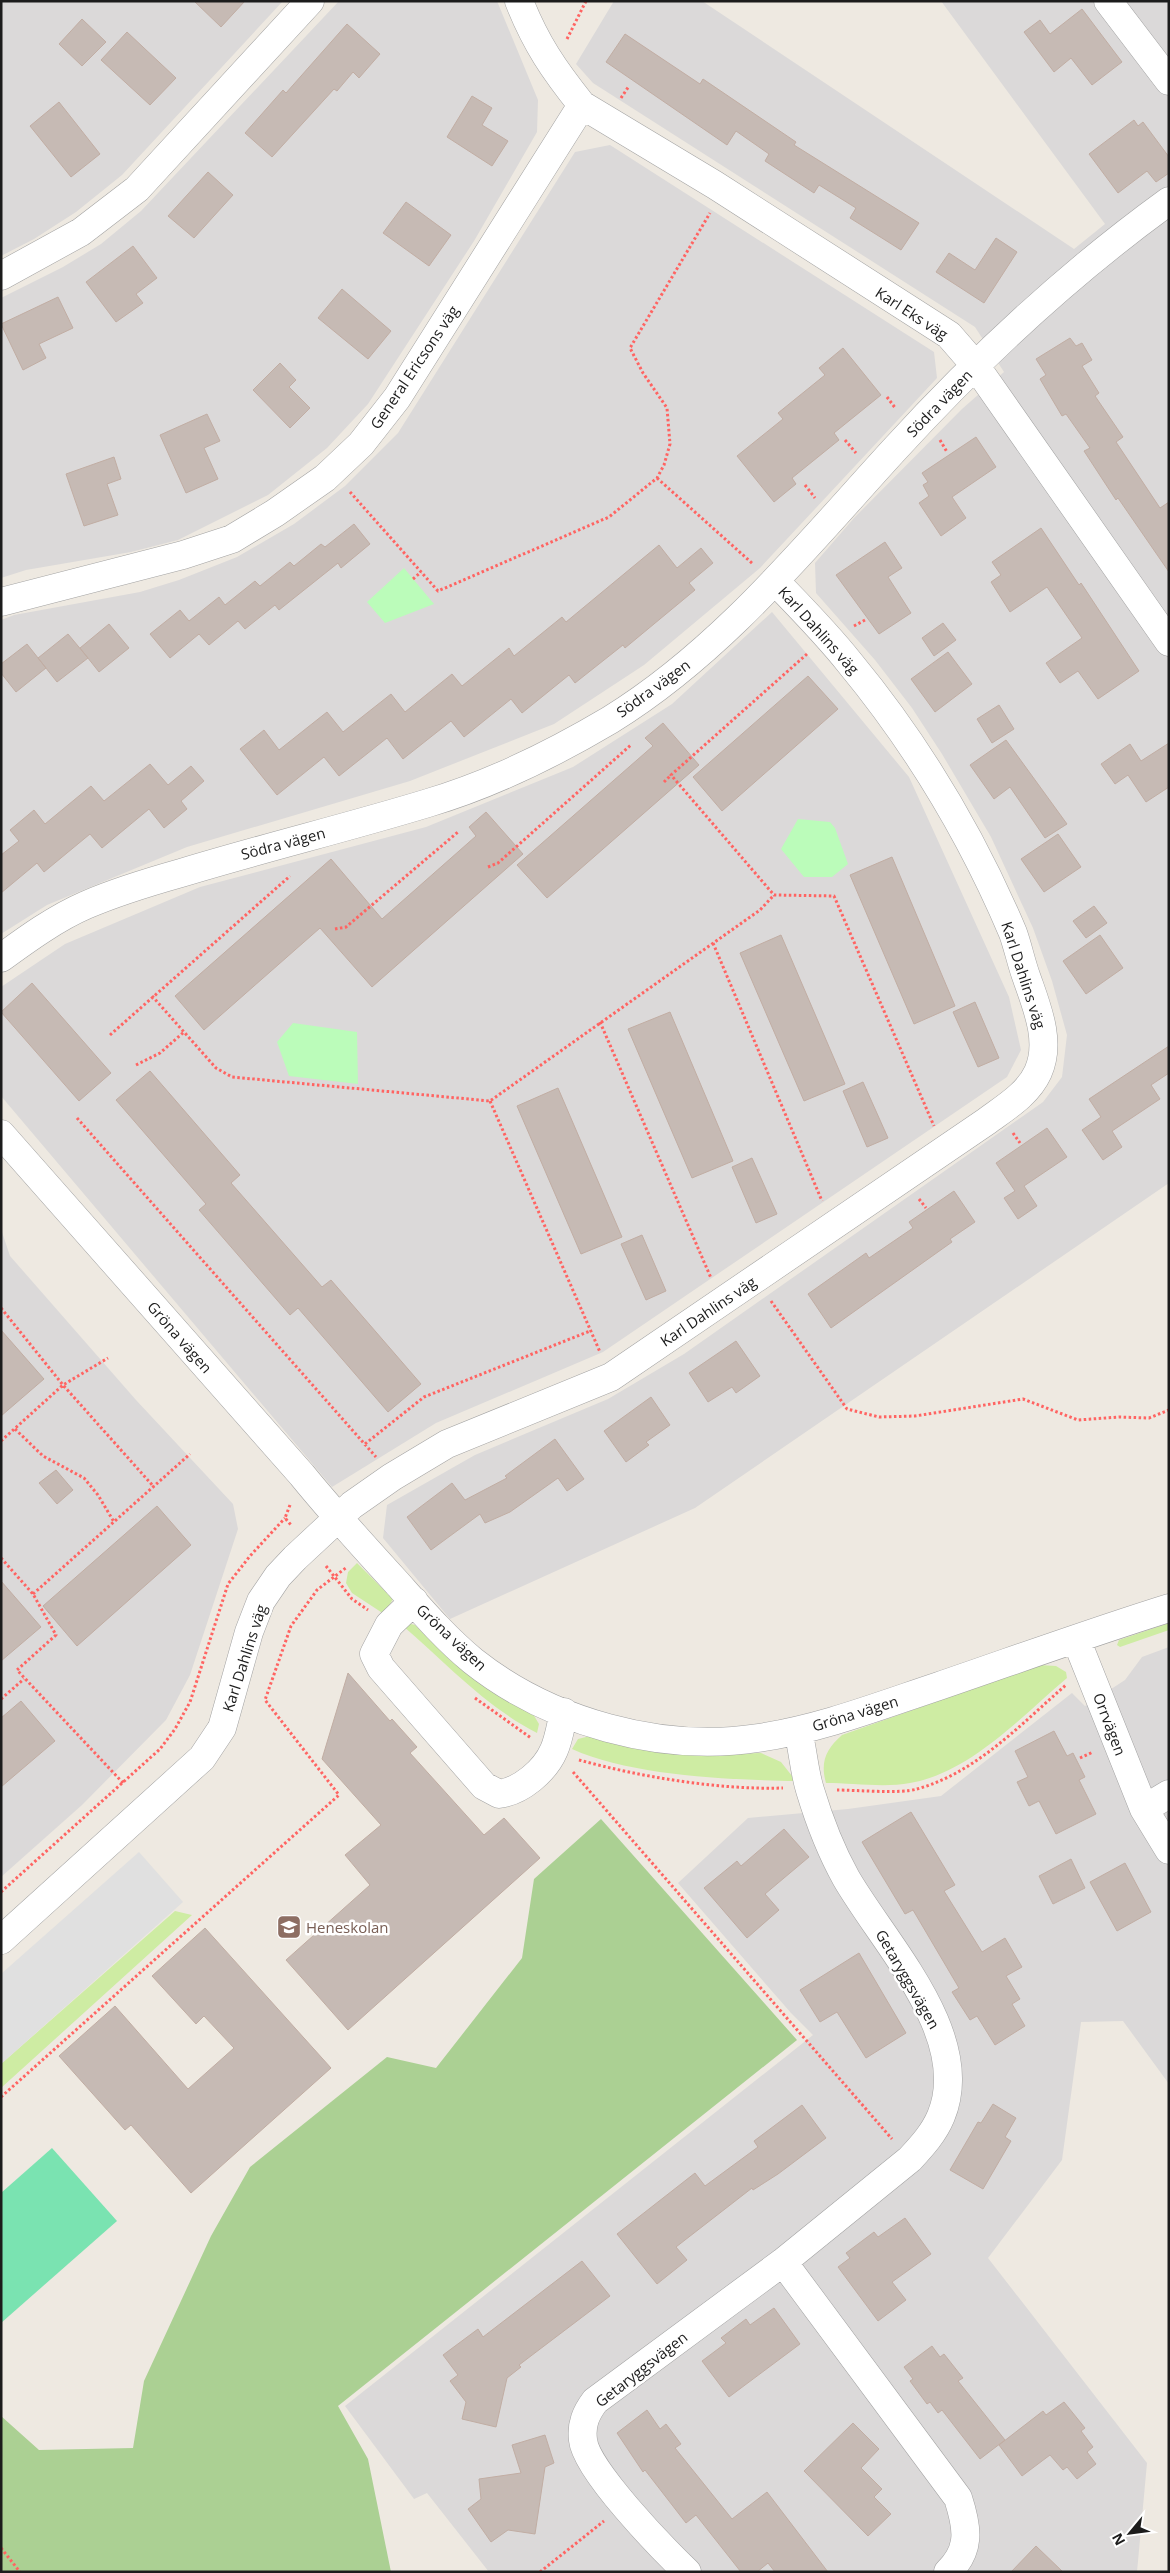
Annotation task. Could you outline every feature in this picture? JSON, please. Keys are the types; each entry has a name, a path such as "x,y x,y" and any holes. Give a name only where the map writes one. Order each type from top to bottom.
{"street":[{"path":"1,276 81,232 137,189 310,1"},
{"path":"519,1 532,34 552,68 582,105"},
{"path":"1108,1 1169,81"},
{"name":"Karl Eks väg","path":"582,105 715,185 949,335 975,365 1169,642"},
{"name":"General Ericsons väg","path":"1,602 183,555 232,539 275,513 325,478 361,444 397,398 582,105"},
{"name":"Södra vägen","path":"1,958 21,943 84,906 235,856 431,803 543,756 610,719 664,683 716,640 767,575 975,365 1063,282 1169,201"},
{"name":"Karl Dahlins väg","path":"1,1940 202,1758 222,1728 249,1632 261,1602 278,1576 336,1518 392,1476 447,1444 610,1377 987,1121 1025,1092 1038,1072 1041,1062 1043,1031 1014,935 981,863 907,738 849,661 767,575"},
{"name":"Gröna vägen","path":"1,1134 302,1475 336,1518 414,1602 474,1661 518,1690 564,1712 617,1730 668,1740 718,1742 756,1739 798,1731 842,1719 1169,1608"},
{"path":"414,1602 389,1625 374,1654 381,1668 484,1786 499,1794 513,1792 538,1771 566,1755 564,1712"},
{"name":"Orrvägen","path":"1076,1639 1144,1809 1169,1850"},
{"name":"Getaryggsvägen","path":"687,2572 657,2544 594,2465 583,2441 584,2417 595,2401 783,2262 910,2159 928,2139 941,2115 948,2084 947,2053 935,2019 846,1878 831,1846 810,1789 798,1731"},
{"path":"1144,1809 1169,1794"},
{"path":"783,2262 958,2498 967,2526 965,2546 948,2572"}],"path":[{"path":"565,43 586,1"},
{"path":"348,490 438,591 609,516 657,478 664,465 670,444 667,408 643,373 630,348 714,206"},
{"path":"935,433 948,452"},
{"path":"845,440 857,454"},
{"path":"657,478 767,575"},
{"path":"805,485 816,499"},
{"path":"413,579 421,572"},
{"path":"664,782 826,636"},
{"path":"488,867 498,863 632,744"},
{"path":"671,776 774,895"},
{"path":"335,929 346,927 458,832"},
{"path":"110,1035 290,876"},
{"path":"152,996 216,1068 232,1077 490,1101 760,910 774,895 834,896 945,1150"},
{"path":"713,943 833,1227"},
{"path":"600,1022 721,1302"},
{"path":"136,1066 160,1053 184,1032"},
{"path":"490,1101 610,1377"},
{"path":"77,1118 366,1444 392,1476"},
{"path":"770,1300 847,1409 879,1417 915,1416 1023,1399 1078,1420 1119,1417 1149,1418 1169,1410"},
{"path":"1,1308 63,1385 154,1487"},
{"path":"366,1444 424,1398 590,1331"},
{"path":"1,1441 63,1385 108,1358"},
{"path":"15,1429 43,1456 84,1478 98,1495 114,1522"},
{"path":"33,1594 190,1454"},
{"path":"1,1892 88,1813 124,1784 160,1749 175,1729 200,1678 228,1584 250,1556 286,1518"},
{"path":"1,1558 33,1594 56,1636 17,1670 124,1784"},
{"path":"324,1564 352,1600 374,1615"},
{"path":"1,2098 339,1795 265,1700 291,1626 317,1590 336,1577"},
{"path":"1,1699 24,1679"},
{"path":"831,1790 915,1790 956,1775 987,1752 1071,1681"},
{"path":"566,1755 651,1777 731,1786 788,1788"},
{"path":"566,1755 894,2142"},
{"path":"540,2572 624,2505"},
{"path":"1,2548 20,2572"}],"shaded area":[{"path":"1,1 283,1 122,175 76,212 34,239 1,256"},
{"path":"339,1 497,1 538,100 537,132 474,241 368,404 327,448 268,495 178,540 131,552 26,570 1,578 1,298 63,267 101,244 141,211"},
{"path":"614,1 702,1 1074,249 1105,224 941,1 1169,1 1169,1183 695,1508 450,1619 383,1538 387,1505 475,1455 608,1399 684,1354 1043,1102 1062,1077 1067,1035 1052,981 1033,928 991,837 942,754 912,708 875,660 816,593 815,563 854,518 962,409 1004,372 975,327 593,83 576,64"},
{"path":"610,145 934,352 937,378 760,568 644,665 554,724 410,781 187,847 47,905 1,934 1,620 14,615 140,592 179,580 237,557 294,524 345,486 398,433 575,152"},
{"path":"772,612 909,777 1009,997 1021,1050 1007,1077 603,1352 436,1423 332,1487 1,1096 1,987 65,944 200,887 426,827 573,767 672,704"},
{"path":"1,1229 10,1256 136,1400 233,1504 238,1529 190,1675 166,1720 82,1805 1,1877"},
{"path":"1169,1647 1169,2084 1123,2021 1081,2022 1062,2160 988,2258 1147,2463 1137,2572 489,2572 427,2493 414,2499 345,2406 813,2035 791,2013 678,1883 748,1818 848,1809 941,1796 1072,1693 1085,1706 1125,1680 1142,1657"},
{"path":"139,1852 183,1902 1,2064 1,1974"}],"green space":[{"path":"404,568 434,604 385,623 367,602"},
{"path":"798,819 830,822 835,828 848,864 832,877 804,877 781,849"},
{"path":"293,1023 357,1032 358,1084 289,1076 277,1042"},
{"path":"357,1563 393,1599 384,1614 352,1593 346,1583 348,1572"},
{"path":"407,1623 415,1625 450,1660 487,1688 533,1714 539,1724 537,1733 501,1711 467,1684 403,1626"},
{"path":"1169,1623 1169,1630 1120,1647 1117,1645 1119,1640"},
{"path":"1040,1665 1056,1666 1066,1672 1067,1678 994,1741 954,1768 910,1783 879,1785 826,1783 824,1762 826,1756 832,1745 842,1735"},
{"path":"590,1736 644,1749 694,1755 761,1753 781,1762 796,1781 713,1778 652,1771 596,1758 572,1749 578,1739"},
{"path":"601,1819 797,2040 338,2406 368,2459 391,2572 1,2572 1,2416 39,2450 133,2448 144,2381 211,2236 250,2167 387,2057 436,2068 522,1958 534,1879"},
{"path":"175,1911 192,1915 1,2088 1,2064"},
{"path":"52,2148 117,2221 1,2323 1,2193"}],"building":[{"path":"194,1 245,1 221,27"},
{"path":"1082,9 1122,62 1092,85 1071,58 1054,72 1024,32 1040,20 1050,34"},
{"path":"82,19 106,42 82,66 59,44"},
{"path":"347,24 380,54 359,78 353,72 337,91 334,89 272,157 245,133 283,90 286,93"},
{"path":"127,32 176,78 150,105 101,60"},
{"path":"625,34 700,84 703,79 796,142 794,145 919,223 901,250 850,218 856,208 819,185 814,193 765,161 769,154 736,131 727,145 606,62"},
{"path":"472,96 492,108 482,125 508,141 492,166 447,137"},
{"path":"59,102 100,154 71,177 30,126"},
{"path":"1134,120 1138,126 1143,122 1169,157 1169,173 1156,182 1147,171 1118,193 1089,154"},
{"path":"208,172 233,195 194,238 168,216"},
{"path":"406,202 451,235 429,266 383,233"},
{"path":"996,238 1017,252 984,303 936,272 949,253 975,270"},
{"path":"133,246 157,278 136,294 143,303 116,322 86,282"},
{"path":"342,289 391,331 368,359 318,318"},
{"path":"58,297 73,328 39,344 46,358 23,370 1,324"},
{"path":"1070,338 1076,346 1082,343 1092,360 1082,366 1099,393 1095,396 1123,437 1116,442 1160,508 1169,502 1169,572 1118,498 1116,500 1084,451 1090,448 1066,414 1062,416 1040,379 1046,375 1036,359"},
{"path":"843,348 881,395 834,433 839,440 792,478 796,484 774,502 737,456 783,419 778,413 825,375 819,368"},
{"path":"280,363 296,380 289,387 310,408 290,428 253,390"},
{"path":"207,414 220,441 204,448 218,479 186,493 160,435"},
{"path":"976,437 996,467 952,497 966,518 941,536 919,503 929,496 923,485 928,482 922,473"},
{"path":"114,457 121,479 107,484 118,515 84,526 66,474"},
{"path":"354,524 370,544 341,568 338,563 279,610 275,605 245,629 238,621 209,645 199,634 170,658 150,634 180,610 189,621 219,597 225,605 255,581 260,586 290,562 294,566 321,544 325,547"},
{"path":"1041,528 1079,585 1081,583 1139,671 1098,699 1078,671 1060,683 1046,663 1082,638 1047,587 1010,612 991,582 1001,575 992,562"},
{"path":"885,542 902,568 888,577 911,613 879,634 836,575"},
{"path":"659,545 677,568 701,548 713,563 689,583 695,590 625,648 623,645 575,683 569,675 522,713 511,699 464,737 451,721 403,759 387,738 339,776 324,757 277,795 240,749 264,730 279,750 327,712 343,732 391,694 405,712 452,674 462,686 509,648 514,656 562,617 566,622"},
{"path":"943,623 956,640 934,656 922,638"},
{"path":"109,624 129,648 99,672 80,648"},
{"path":"68,634 88,658 57,682 38,658"},
{"path":"27,644 46,668 16,692 1,673 1,664"},
{"path":"948,652 972,684 935,712 911,679"},
{"path":"808,676 838,709 722,811 693,777"},
{"path":"999,705 1014,729 992,743 977,719"},
{"path":"663,723 699,765 547,898 517,865 653,746 645,738"},
{"path":"1006,740 1067,824 1045,838 1010,787 994,799 970,765"},
{"path":"1169,743 1169,787 1146,802 1128,775 1115,784 1101,764 1130,744 1141,761"},
{"path":"150,764 168,785 191,766 204,781 181,801 187,809 164,828 149,809 102,848 90,834 44,872 37,863 1,893 1,855 19,841 10,830 34,810 45,824 91,786 104,801"},
{"path":"486,812 523,854 372,987 320,928 204,1030 175,996 331,859 382,919 476,836 469,827"},
{"path":"1058,834 1081,867 1044,892 1021,859"},
{"path":"892,857 955,1006 914,1024 850,875"},
{"path":"1094,906 1107,923 1086,938 1073,921"},
{"path":"781,935 845,1084 804,1101 740,953"},
{"path":"1100,935 1123,968 1086,994 1063,961"},
{"path":"32,983 111,1073 79,1101 1,1012"},
{"path":"975,1002 999,1058 978,1067 953,1012"},
{"path":"670,1012 733,1161 692,1178 628,1029"},
{"path":"1169,1046 1169,1073 1151,1085 1160,1099 1112,1131 1122,1147 1103,1160 1082,1130 1101,1117 1089,1099"},
{"path":"150,1071 240,1175 231,1183 322,1287 331,1280 421,1384 388,1412 298,1308 290,1315 199,1210 206,1204 116,1100"},
{"path":"863,1082 888,1138 867,1147 843,1091"},
{"path":"558,1088 622,1237 581,1254 517,1106"},
{"path":"1047,1128 1067,1157 1024,1186 1037,1206 1018,1219 1004,1198 1015,1191 996,1163"},
{"path":"752,1158 777,1214 756,1223 732,1167"},
{"path":"954,1191 975,1222 950,1239 952,1242 831,1328 808,1294 866,1253 869,1258 913,1228 909,1222"},
{"path":"642,1235 666,1291 646,1300 621,1244"},
{"path":"1,1330 44,1379 1,1416"},
{"path":"736,1341 760,1376 736,1393 732,1387 708,1402 689,1373"},
{"path":"651,1397 670,1425 646,1442 649,1445 626,1462 604,1431"},
{"path":"555,1439 584,1479 567,1491 558,1478 510,1512 485,1523 480,1514 431,1550 407,1517 452,1483 465,1500 507,1478 505,1476"},
{"path":"56,1470 73,1490 57,1504 39,1483"},
{"path":"157,1506 191,1545 77,1646 43,1606"},
{"path":"1,1581 41,1627 1,1661"},
{"path":"348,1673 390,1721 392,1719 417,1747 410,1753 484,1835 504,1818 540,1858 348,2030 286,1960 370,1885 345,1855 381,1825 322,1759"},
{"path":"21,1701 55,1741 1,1787 1,1718"},
{"path":"1054,1731 1067,1756 1073,1753 1085,1777 1079,1780 1096,1814 1056,1834 1039,1801 1029,1806 1017,1782 1028,1777 1015,1751"},
{"path":"911,1812 955,1885 944,1891 982,1952 1005,1938 1022,1967 1006,1976 1020,1999 1012,2004 1025,2026 995,2045 977,2016 970,2020 952,1992 959,1988 913,1910 905,1914 862,1842"},
{"path":"784,1829 809,1857 765,1894 779,1910 747,1938 704,1888 737,1861 741,1866"},
{"path":"1071,1859 1085,1888 1053,1904 1039,1876"},
{"path":"1125,1863 1151,1912 1117,1931 1090,1882"},
{"path":"205,1928 331,2068 191,2193 131,2125 125,2130 59,2056 115,2006 188,2089 234,2048 204,2016 196,2024 152,1976"},
{"path":"859,1953 906,2033 866,2058 837,2012 820,2022 800,1990"},
{"path":"993,2104 1016,2118 1005,2137 1011,2141 983,2189 950,2170 978,2122 981,2123"},
{"path":"802,2105 826,2138 778,2174 753,2190 752,2188 676,2247 687,2260 657,2284 617,2234 695,2173 705,2186 758,2147 754,2141"},
{"path":"905,2218 931,2254 892,2282 906,2300 878,2321 838,2267 850,2258 846,2253 874,2232 878,2237"},
{"path":"582,2261 610,2296 519,2365 521,2367 507,2378 496,2427 462,2419 466,2402 450,2381 458,2375 443,2355 478,2329 483,2337"},
{"path":"774,2308 800,2344 729,2397 702,2361 726,2343 721,2338 746,2319 750,2325"},
{"path":"932,2346 940,2357 944,2354 963,2378 958,2381 1005,2440 980,2459 942,2410 938,2413 930,2402 927,2404 910,2381 913,2379 904,2367"},
{"path":"1064,2402 1085,2428 1081,2431 1093,2447 1087,2452 1096,2464 1077,2479 1067,2467 1063,2470 1050,2455 1022,2476 999,2445 1043,2411 1046,2415"},
{"path":"647,2410 660,2429 666,2424 681,2444 675,2448 732,2519 767,2492 828,2572 775,2572 768,2563 757,2572 741,2572 696,2515 686,2523 645,2470 643,2472 617,2433"},
{"path":"853,2423 879,2449 861,2468 882,2489 874,2497 891,2514 868,2536 804,2471"},
{"path":"545,2435 554,2463 545,2467 535,2534 508,2530 491,2542 468,2509 481,2499 479,2479 521,2473 512,2445"},
{"path":"1036,2546 1063,2572 1011,2572"}],"place":[{"name":"Heneskolan","path":"289,1927"}]}
